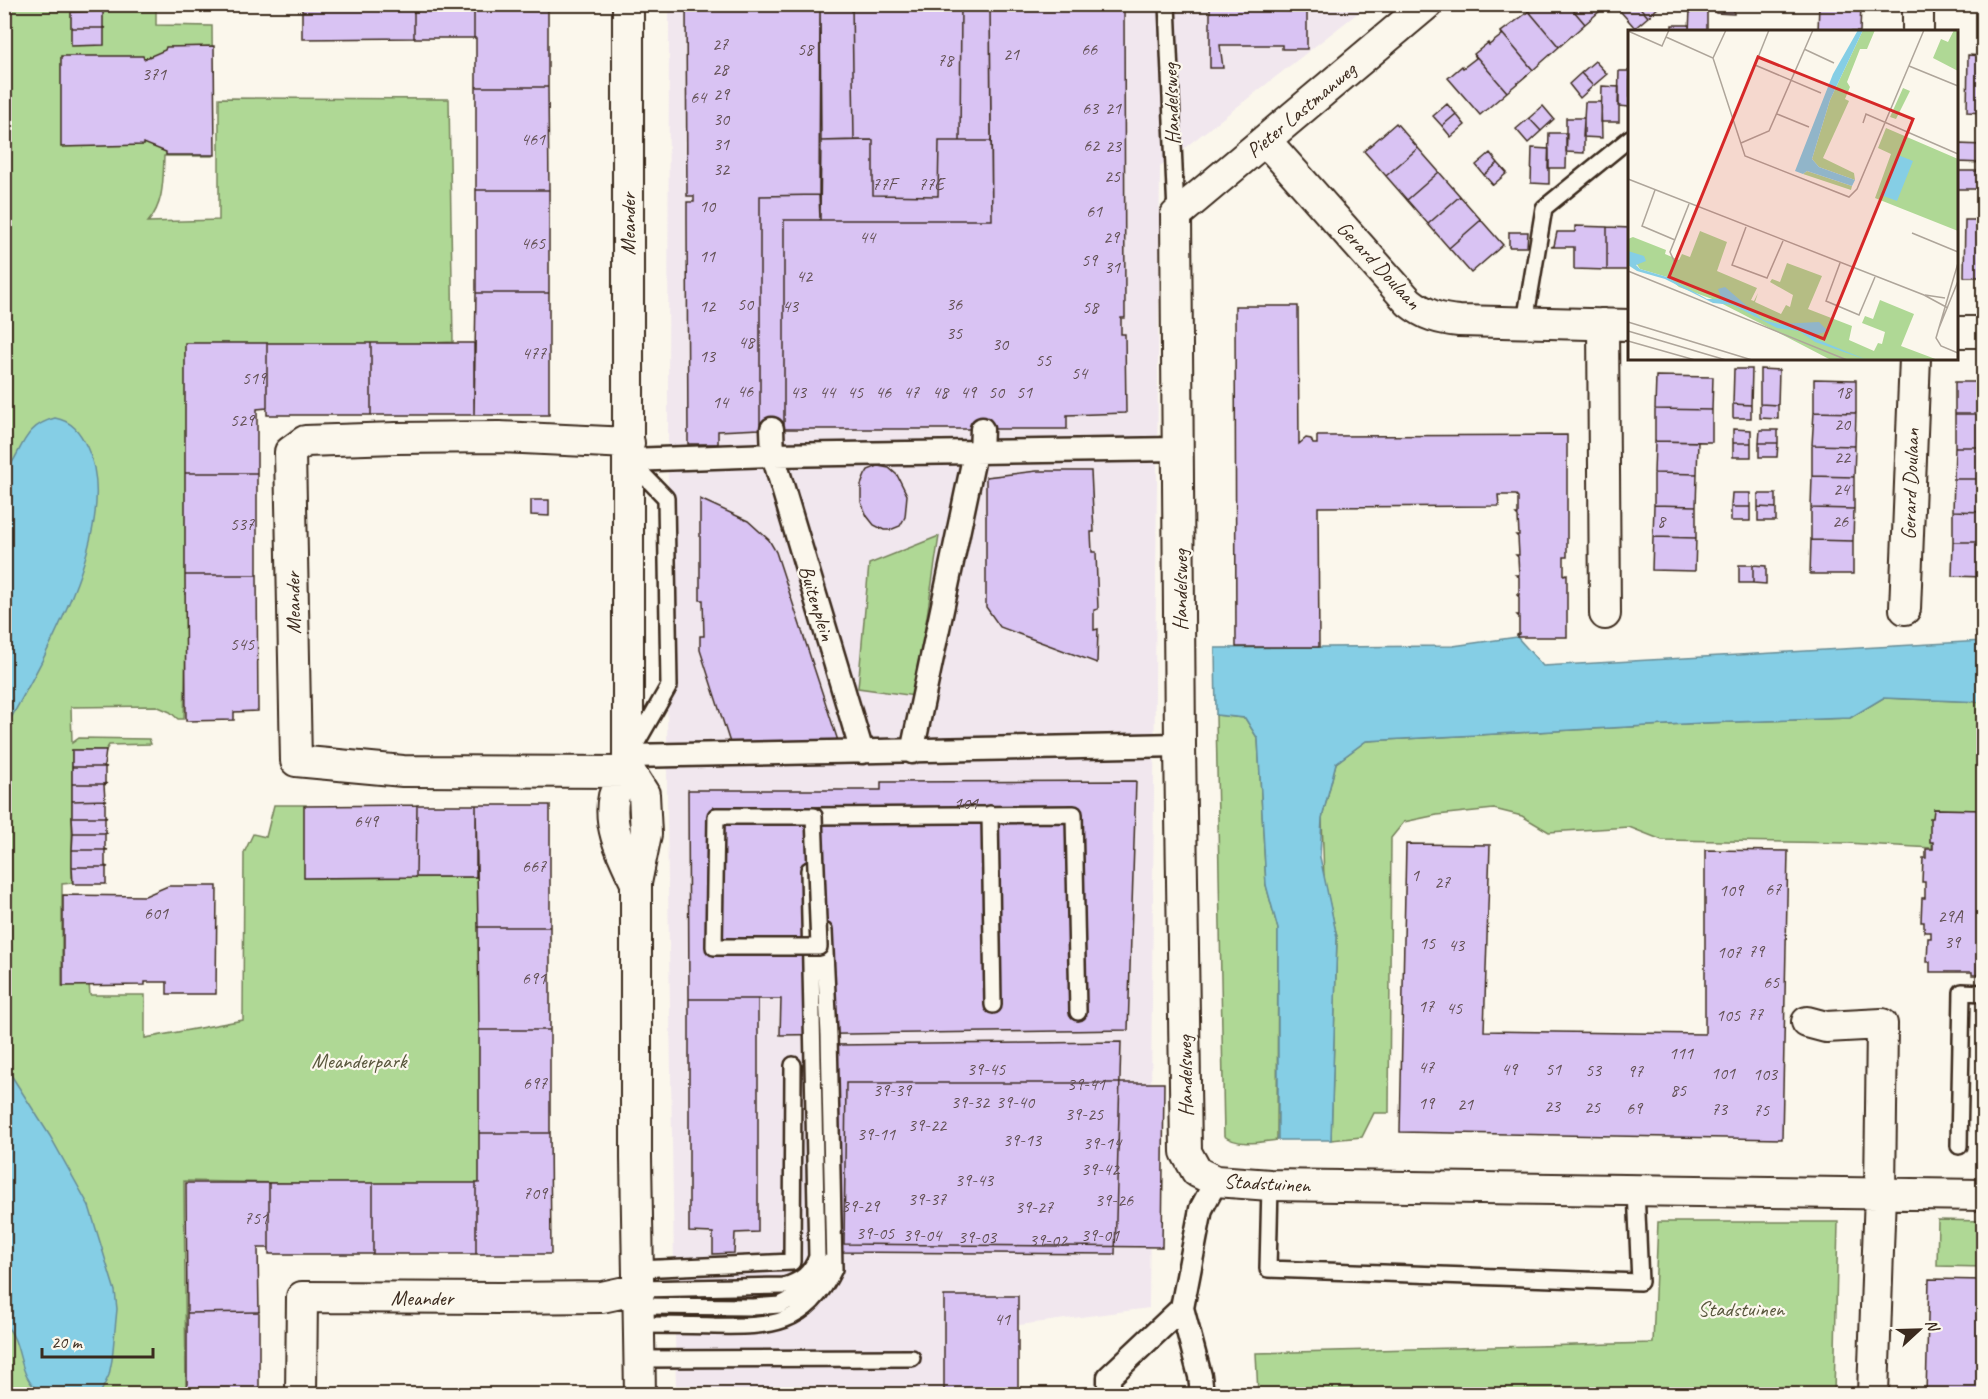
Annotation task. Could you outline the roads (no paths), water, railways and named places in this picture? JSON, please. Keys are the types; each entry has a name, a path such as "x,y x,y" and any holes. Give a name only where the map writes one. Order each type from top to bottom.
{"street":[{"name":"Meander","path":"628,4 629,452 629,764 403,771 296,761 290,452 305,441 499,437 629,452"},
{"name":"Pieter Lastmanweg","path":"1176,215 1426,4"},
{"path":"1918,4 1918,30"},
{"name":"Gerard Doulaan","path":"1266,140 1409,302 1420,311 1446,320 1616,325 1605,614"},
{"name":"Handelsweg","path":"1176,215 1186,1152 1206,1177"},
{"path":"1958,332 1983,332"},
{"name":"Gerard Doulaan","path":"1905,609 1915,360"},
{"name":"Buitenplein","path":"771,429 773,455 862,752"},
{"path":"912,752 978,453 981,429"},
{"path":"629,452 773,455 1179,449"},
{"path":"640,1395 636,1158 636,884 615,835 613,815 614,795 629,764 862,752 1180,745"},
{"path":"1807,1022 1826,1027 1882,1024 1880,1193 1873,1395"},
{"path":"1202,1395 1200,1377 1182,1308 1206,1177"},
{"name":"Stadstuinen","path":"1206,1177 1270,1185 1983,1195"},
{"name":"Meander","path":"301,1395 302,1297 501,1299 639,1297"},
{"path":"1109,1395 1109,1377 1182,1308"}],"lane":[{"name":"Handelsweg","path":"1167,4 1176,215"},
{"path":"1525,322 1544,208 1628,139"},
{"path":"629,452 666,498 669,686 629,764"},
{"path":"819,946 714,947 716,816 1074,813 1078,1012"},
{"path":"990,814 993,1005"},
{"path":"814,816 824,1096"},
{"path":"809,870 821,870 829,1035 834,1269 826,1286 815,1300 788,1319 773,1324 752,1327 639,1297 784,1286 796,1282 807,1274 817,1257 809,870"},
{"path":"1959,1146 1962,992 1983,993"},
{"path":"639,1297 792,1262 793,1065"},
{"path":"1270,1185 1268,1269 1640,1282 1636,1190"},
{"path":"640,1359 912,1358"}],"water":[{"path":"55,418 75,428 87,447 96,478 95,514 87,552 74,591 39,667 5,729 5,473 29,433 44,422"},
{"path":"1517,637 1543,666 1983,641 1983,702 1883,698 1850,718 1703,723 1366,741 1336,763 1322,818 1320,857 1337,937 1331,1140 1278,1140 1278,929 1266,885 1258,739 1245,718 1216,715 1215,648 1453,646"},
{"path":"4,1064 50,1136 89,1206 115,1291 117,1309 112,1360 109,1375 100,1394 42,1394 28,1378 15,1342 5,1324"},
{"path":"1303,1390 1666,1394 1303,1394"}],"park label":[{"name":"Meanderpark","path":"359,1061"}]}
